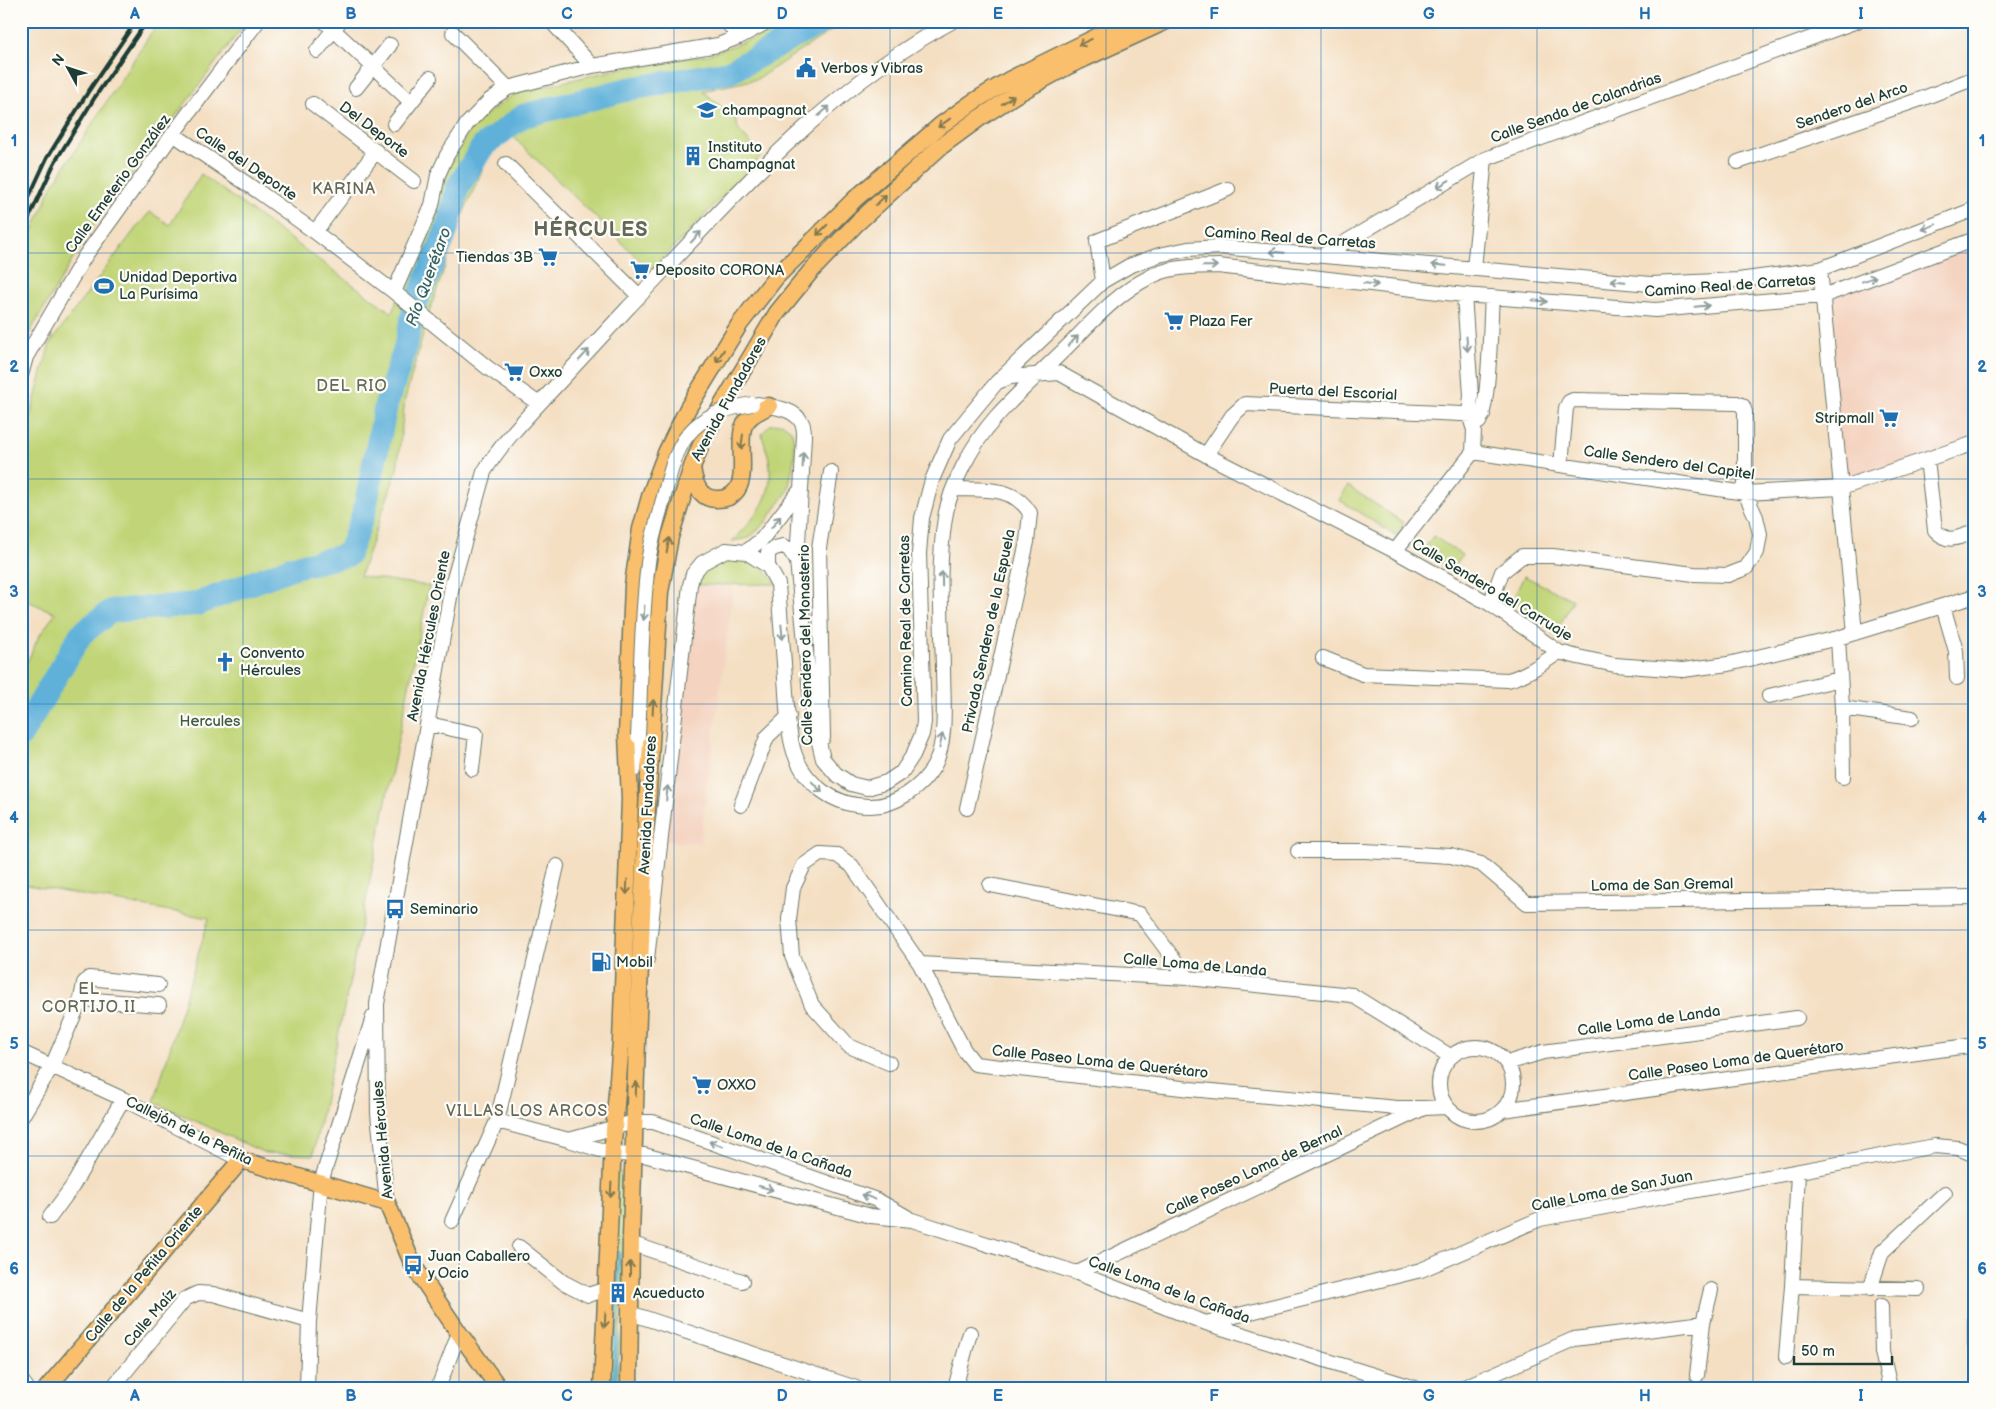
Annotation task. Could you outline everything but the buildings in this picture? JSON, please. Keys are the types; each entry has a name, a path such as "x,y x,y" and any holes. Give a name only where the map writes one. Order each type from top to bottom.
{"main road":[{"name":"Avenida Fundadores","path":"602,1388 621,1041 630,799 627,725 632,586 641,530 651,493 666,453 688,408 739,325 776,277 824,228 889,167 940,124 1009,80 1128,21"},
{"name":"Avenida Fundadores","path":"629,1388 630,1240 637,1041 645,842 660,592 670,537 692,467 703,440 722,405 777,313 811,271 871,209 940,147 1015,95 1070,65 1166,21"},
{"path":"692,467 694,481 703,496 711,499 724,498 735,493 742,475 741,451 744,427 754,413 769,406"},
{"name":"Callejón de la Peñita","path":"241,1160 387,1203"},
{"name":"Calle de la Peñita Oriente","path":"47,1388 241,1160"},
{"name":"Avenida Hércules","path":"387,1203 413,1265 499,1388"},
{"path":"609,1237 630,1240"}],"street":[{"name":"Calle Emeterio González","path":"21,375 26,357 85,256 258,21"},
{"path":"551,21 592,66"},
{"path":"726,21 739,37"},
{"path":"398,294 432,205 438,175 447,155 467,124 490,100 508,88 592,66 700,49 739,37 769,21"},
{"name":"Avenida Hércules Oriente","path":"382,980 452,586 484,472 494,455 640,296 780,151 827,109 878,68 953,21"},
{"name":"Calle Senda de Calandrias","path":"1322,256 1485,160 1857,21"},
{"path":"317,50 332,24 411,102"},
{"path":"453,33 508,88"},
{"path":"356,88 390,45"},
{"path":"394,124 430,78"},
{"name":"Sendero del Arco","path":"1738,162 1921,99 1975,78"},
{"name":"Del Deporte","path":"313,104 414,181"},
{"name":"Calle del Deporte","path":"173,134 260,192 315,232 398,294 488,368 539,404"},
{"path":"315,232 376,151"},
{"path":"1474,268 1485,160"},
{"path":"506,164 640,296"},
{"path":"1103,281 1097,241 1228,189"},
{"name":"Camino Real de Carretas","path":"630,799 638,736 648,561 671,469 685,439 694,428 712,414 729,408 752,404 788,411 802,423 804,436 797,561 812,713 824,759 836,774 851,784 867,788 887,782 902,772 922,734 924,722 919,553 922,518 932,480 950,439 998,382 1033,348 1103,281 1129,266 1159,255 1188,249 1219,248 1652,284 1738,280 1820,269 1975,209"},
{"name":"Camino Real de Carretas","path":"768,566 778,584 789,716 794,752 806,776 823,793 847,804 872,807 897,800 918,786 935,765 944,724 942,553 945,517 954,489 971,451 994,419 1037,374 1053,361 1115,300 1151,276 1189,267 1218,266 1464,295 1655,310 1823,296 1975,240"},
{"path":"1820,269 1855,633"},
{"path":"1395,551 1473,452 1474,430 1468,414 1471,396 1464,295"},
{"path":"1474,430 1483,415 1492,297"},
{"path":"1033,348 1031,358 1032,362 1036,365 1041,366 1053,361"},
{"name":"Calle Sendero del Carruaje","path":"998,382 1015,376 1059,373 1111,400 1206,456 1395,551 1490,604 1559,652 1615,665 1683,670 1728,664 1838,638 1975,596"},
{"path":"1013,399 1020,383 1015,376"},
{"path":"1490,604 1502,572 1522,556 1553,556 1694,574 1728,574 1746,568 1757,552 1760,534 1756,517 1745,492 1745,412 1743,406 1737,403 1573,400 1569,402 1566,408 1561,465"},
{"name":"Puerta del Escorial","path":"1206,456 1232,416 1245,404 1483,415"},
{"name":"Calle Sendero del Capitel","path":"1473,452 1745,492 1841,488 1975,442"},
{"path":"1926,459 1935,530 1942,537 1949,540 1975,532"},
{"name":"Calle Sendero del Monasterio","path":"824,759 819,548 831,472"},
{"path":"746,552 762,539 801,489"},
{"name":"Privada Sendero de la Espuela","path":"954,489 1003,492 1019,498 1030,513 1027,542 967,808"},
{"path":"768,566 768,552 783,546 789,549 797,561"},
{"path":"637,1041 662,841 690,585 693,574 702,563 724,550 746,552 768,566"},
{"path":"1943,606 1956,651 1957,678"},
{"path":"1838,638 1843,777"},
{"path":"1323,658 1363,674 1508,680 1519,677 1559,652"},
{"path":"1769,696 1840,679"},
{"path":"1842,708 1912,718"},
{"path":"741,805 767,737 789,716"},
{"path":"428,724 476,734 472,769"},
{"name":"Loma de San Gremal","path":"1298,852 1365,851 1451,856 1481,864 1527,903 1975,897"},
{"name":"Calle Paseo Loma de Querétaro","path":"889,1063 849,1046 812,1005 792,956 789,919 793,888 804,866 820,854 837,855 852,866 920,964 964,1050 975,1064 1200,1090 1397,1108 1424,1108"},
{"path":"452,1220 497,1121 557,866"},
{"path":"990,885 1140,914 1188,978"},
{"name":"Calle Loma de Landa","path":"920,964 1188,978 1352,995 1450,1056"},
{"path":"21,1118 52,1066 81,999 84,983 89,978 158,985"},
{"name":"Avenida Hércules","path":"382,980 377,1004 378,1113 387,1203"},
{"path":"81,999 159,1005"},
{"path":"307,1388 310,1321 321,1182 377,1004"},
{"name":"Calle Loma de Landa","path":"1507,1063 1543,1052 1797,1018"},
{"name":"Calle Paseo Loma de Querétaro","path":"1502,1110 1975,1044"},
{"path":"1469,1046 1491,1049 1507,1063 1513,1079 1511,1096 1502,1110 1480,1121 1467,1120 1455,1115 1446,1107 1439,1090 1439,1081 1440,1072 1450,1056 1469,1046"},
{"name":"Callejón de la Peñita","path":"21,1052 123,1099 241,1160"},
{"path":"50,1217 72,1187 123,1099"},
{"name":"Calle Paseo Loma de Bernal","path":"1077,1273 1424,1108 1446,1107"},
{"path":"497,1121 569,1140 614,1142"},
{"name":"Calle Loma de la Cañada","path":"912,1220 871,1216 644,1155 634,1156 614,1142 634,1122 653,1122 877,1200 912,1220 1077,1273 1206,1323 1416,1388"},
{"path":"569,1140 614,1142"},
{"name":"Calle Loma de San Juan","path":"1206,1323 1421,1270 1540,1218 1798,1173 1935,1146 1958,1148 1975,1155"},
{"path":"1786,1357 1798,1173"},
{"path":"1870,1289 1882,1252 1945,1193"},
{"path":"630,1240 742,1282"},
{"path":"519,1247 563,1282 588,1295 607,1289"},
{"path":"1792,1286 1918,1289"},
{"path":"1697,1375 1703,1323 1710,1290"},
{"name":"Calle Maíz","path":"112,1388 185,1299 198,1293 213,1294 310,1321"},
{"path":"1975,1302 1975,1343"},
{"path":"1881,1306 1882,1352 1890,1388"},
{"path":"630,1313 856,1388"},
{"path":"1462,1388 1574,1339 1703,1323"},
{"path":"954,1388 970,1332"},
{"path":"438,1388 459,1333"},
{"path":"21,1380 27,1388"}],"shaded area":[{"path":"1975,239 1975,443 1841,488 1823,296"},
{"path":"734,583 700,843 662,841 690,585"}],"green space":[{"path":"160,21 247,21 89,232 21,347 21,258 52,186"},
{"name":"Hercules","path":"784,21 846,21 757,79 703,91 735,118 739,131 762,155 651,271 512,136 488,157 463,214 430,310 405,399 397,470 360,576 429,586 313,1155 265,1153 154,1102 209,918 21,884 21,676 38,638 55,613 21,598 21,450 50,343 150,212 170,225 201,174 392,313 451,164 473,124 516,93 627,67 707,55 757,37"},
{"path":"782,423 792,431 795,454 788,491 765,523 749,538 732,541 756,514 767,495 770,473 769,459 762,433 770,425"},
{"path":"1348,486 1404,523 1397,536 1339,500"},
{"path":"1433,536 1462,555 1452,570 1423,551"},
{"path":"746,552 778,584 690,585 702,563"},
{"path":"1524,576 1573,600 1560,625 1512,601"},
{"path":"628,1170 617,1388 604,1388 615,1175"}],"waterway":[{"name":"Río Querétaro","path":"21,735 81,634 111,611 197,604 294,567 348,555 364,513 386,405 404,352 415,306 447,229 458,187 483,146 523,116 629,89 729,72 824,21"},
{"path":"614,1388 619,1253"}],"railway":[{"path":"21,214 47,158 88,92 136,21"},
{"path":"21,235 55,162 95,97 147,21"}],"place":[{"name":"Verbos y Vibras","path":"806,68"},
{"name":"champagnat","path":"707,110"},
{"name":"Instituto Champagnat","path":"693,156"},
{"name":"Tiendas 3B","path":"548,257"},
{"name":"Deposito CORONA","path":"640,270"},
{"name":"Unidad Deportiva La Purísima","path":"104,286"},
{"name":"Plaza Fer","path":"1174,321"},
{"name":"Oxxo","path":"514,372"},
{"name":"Stripmall","path":"1889,418"},
{"name":"Convento Hércules","path":"225,662"},
{"name":"Seminario","path":"395,909"},
{"name":"Mobil","path":"601,962"},
{"name":"OXXO","path":"702,1085"},
{"name":"Juan Caballero y Ocio","path":"413,1265"},
{"name":"Acueducto","path":"618,1293"}],"district":[{"name":"KARINA","path":"344,189"},
{"name":"HÉRCULES","path":"591,230"},
{"name":"DEL RIO","path":"352,386"},
{"name":"EL CORTIJO II","path":"89,998"},
{"name":"VILLAS LOS ARCOS","path":"527,1111"}]}
